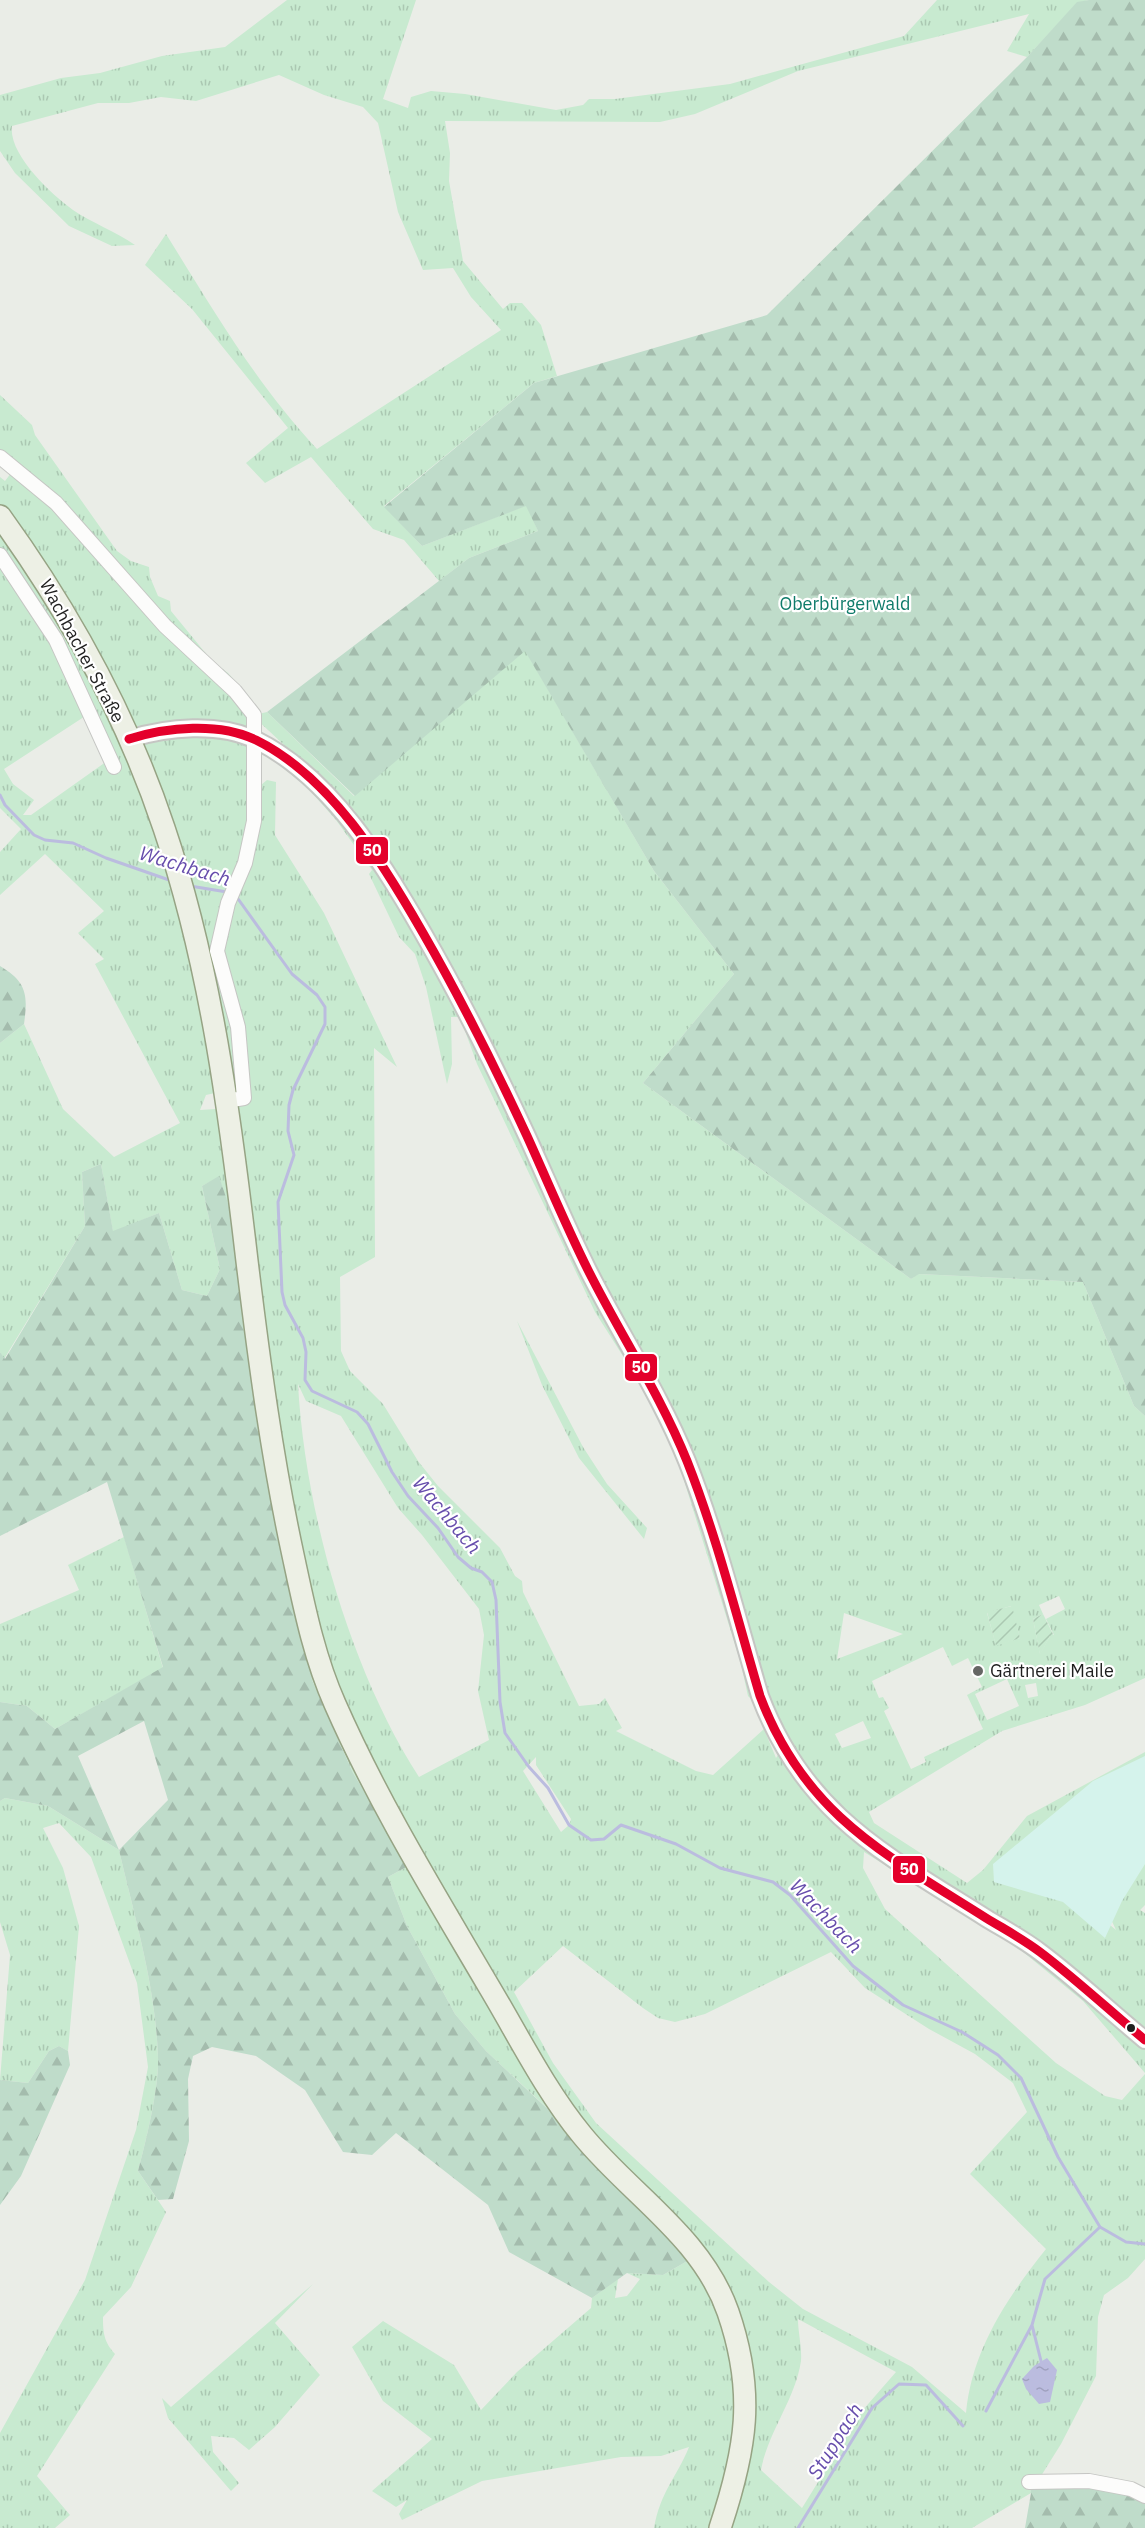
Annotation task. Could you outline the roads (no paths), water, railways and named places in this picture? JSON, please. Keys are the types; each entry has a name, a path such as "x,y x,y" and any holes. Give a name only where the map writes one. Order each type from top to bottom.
{"main road":[{"name":"Wachbacher Straße","path":"0,516 49,587 129,739"},
{"path":"129,739 164,826 201,961 226,1101 253,1319 276,1475 304,1602 323,1671 333,1701 371,1783 548,2086 582,2134 687,2242 718,2290 728,2312 740,2357 746,2408 742,2451 720,2528"}],"street":[{"path":"0,457 56,503 165,626 235,691 254,716 254,821 245,863 228,903 217,951 238,1027 244,1098 226,1101"},
{"path":"0,555 56,640 114,767"},
{"name":"Wachbacher Straße","path":"129,739 177,729 230,732 255,740 314,783 366,841 399,890 460,999 525,1131 587,1268 664,1406 700,1499 760,1696 772,1726 795,1766 828,1807 861,1838 1040,1951 1145,2040"},
{"path":"1029,2482 1089,2481 1131,2489 1145,2496"}],"water":[{"path":"1047,2358 1057,2370 1050,2402 1039,2404 1026,2389 1022,2379 1034,2366"}],"waterway":[{"name":"Wachbach","path":"0,795 5,805 34,835 45,840 73,843 106,858 172,881"},
{"name":"Wachbach","path":"190,886 227,892"},
{"name":"Wachbach","path":"236,896 292,974 317,995 325,1007 325,1024 293,1090 289,1105 288,1131 294,1155 278,1202 282,1292 285,1305 303,1338 306,1352 305,1380 312,1391 357,1412 368,1424 392,1472 408,1496 438,1528 458,1557 471,1568 482,1572 492,1582 496,1600 500,1702 505,1733 529,1767 548,1788 569,1825 591,1840 604,1839 621,1825 676,1844 720,1868 773,1882 790,1895 853,1966 903,2005 962,2032 998,2055 1021,2078 1058,2157 1100,2227 1126,2242 1145,2244"},
{"name":"Stuppach","path":"986,2411 1032,2325 1045,2279 1100,2227"},
{"path":"1032,2325 1042,2365"},
{"name":"Stuppach","path":"798,2528 872,2408 899,2384 926,2385 963,2426"}],"place":[{"name":"Gärtnerei Maile","path":"978,1671"}],"park label":[{"name":"Oberbürgerwald","path":"845,604"}]}
